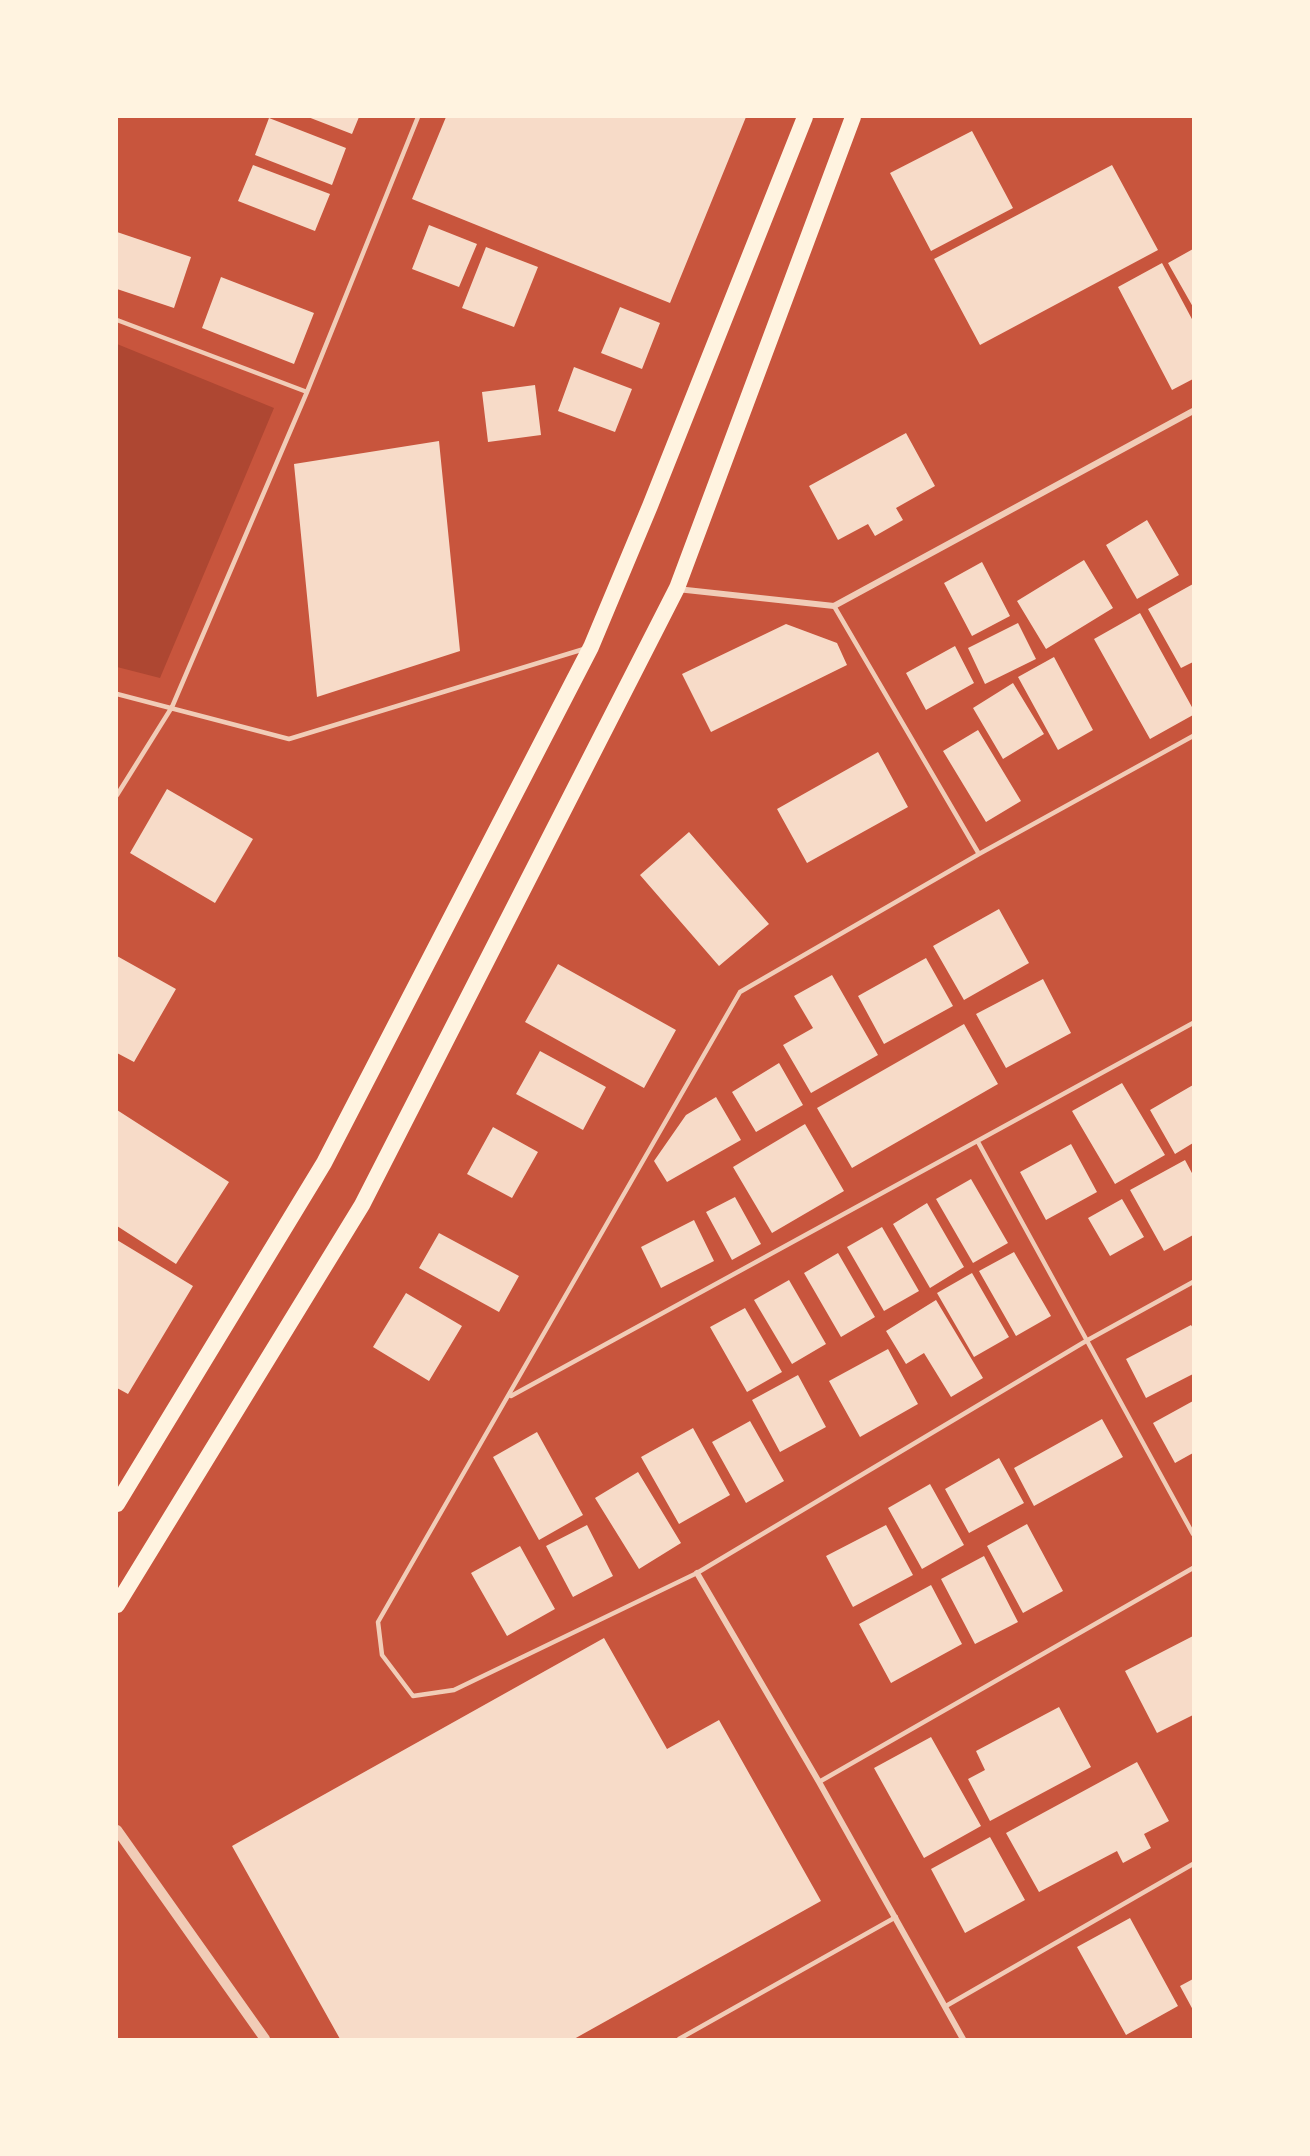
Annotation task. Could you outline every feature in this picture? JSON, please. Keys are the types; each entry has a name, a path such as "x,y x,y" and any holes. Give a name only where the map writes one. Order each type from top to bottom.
{"highway":[{"path":"117,1504 324,1163 591,647 659,484 805,117"},
{"path":"117,1605 362,1205 677,588 853,117"}],"street":[{"path":"677,588 834,606 1193,411"},
{"path":"697,1573 819,1782 963,2039"},
{"path":"117,1830 262,2038"}],"lane":[{"path":"117,795 172,707 307,392 418,117"},
{"path":"117,320 307,392"},
{"path":"834,606 979,854"},
{"path":"117,694 289,739 591,647"},
{"path":"1193,736 979,854 740,992 378,1622 382,1655 413,1696 454,1690 697,1573 1086,1341 1193,1282"},
{"path":"508,1397 1193,1023"},
{"path":"978,1142 1193,1534"},
{"path":"819,1782 1193,1568"},
{"path":"946,2006 1193,1864"},
{"path":"679,2039 896,1917"}],"shaded area":[{"path":"117,344 274,408 160,678 117,667"}],"building":[{"path":"308,117 359,117 352,134"},
{"path":"446,117 746,117 670,303 412,199"},
{"path":"269,118 346,148 332,185 255,155"},
{"path":"972,131 1013,208 931,251 890,173"},
{"path":"253,165 330,194 315,231 238,201"},
{"path":"1112,165 1158,250 980,345 934,259"},
{"path":"429,225 477,244 459,287 412,269"},
{"path":"117,232 191,257 174,308 117,289"},
{"path":"486,247 538,267 514,327 462,308"},
{"path":"1193,249 1193,307 1168,263"},
{"path":"1162,263 1193,321 1193,379 1172,390 1118,287"},
{"path":"221,277 314,313 294,364 202,328"},
{"path":"620,307 660,323 642,369 601,353"},
{"path":"574,367 632,389 615,432 558,411"},
{"path":"535,385 541,435 488,442 482,392"},
{"path":"906,433 935,486 896,508 903,520 875,536 868,524 838,540 809,486"},
{"path":"439,441 460,651 317,697 294,464"},
{"path":"1147,520 1179,575 1137,599 1106,545"},
{"path":"1084,560 1113,608 1046,649 1017,601"},
{"path":"982,562 1010,616 972,636 944,583"},
{"path":"1193,584 1193,662 1181,668 1148,609"},
{"path":"1140,613 1193,709 1193,715 1150,739 1094,639"},
{"path":"1018,623 1036,659 985,684 968,648"},
{"path":"786,624 837,643 847,665 711,732 682,674"},
{"path":"955,646 974,683 926,710 906,673"},
{"path":"1054,657 1093,730 1058,750 1018,677"},
{"path":"1013,683 1044,734 1003,759 973,708"},
{"path":"978,730 1021,801 986,822 943,751"},
{"path":"878,752 908,807 807,863 777,809"},
{"path":"167,789 253,839 215,903 130,853"},
{"path":"689,832 769,924 719,966 640,875"},
{"path":"999,909 1029,963 964,1000 933,946"},
{"path":"117,956 176,989 134,1062 117,1053"},
{"path":"926,958 953,1006 884,1044 858,996"},
{"path":"558,964 676,1030 644,1088 525,1022"},
{"path":"832,975 878,1055 811,1093 783,1045 813,1028 794,996"},
{"path":"1043,979 1071,1033 1006,1068 976,1014"},
{"path":"964,1024 998,1084 852,1168 817,1108"},
{"path":"540,1051 606,1087 583,1130 516,1094"},
{"path":"779,1063 803,1105 756,1132 732,1092"},
{"path":"1122,1083 1165,1155 1115,1184 1072,1111"},
{"path":"1193,1085 1193,1143 1175,1154 1150,1110"},
{"path":"716,1097 741,1140 667,1182 654,1161 686,1115"},
{"path":"117,1110 229,1182 176,1264 117,1226"},
{"path":"805,1124 844,1191 772,1233 733,1167"},
{"path":"493,1127 538,1152 512,1198 467,1174"},
{"path":"1071,1144 1097,1192 1046,1220 1020,1172"},
{"path":"1185,1160 1193,1175 1193,1235 1164,1251 1130,1190"},
{"path":"971,1179 1008,1243 973,1263 936,1199"},
{"path":"735,1197 761,1244 732,1260 706,1212"},
{"path":"1122,1199 1144,1237 1110,1256 1088,1218"},
{"path":"927,1203 964,1267 930,1288 893,1224"},
{"path":"694,1220 714,1261 661,1288 641,1247"},
{"path":"882,1227 919,1291 884,1311 847,1247"},
{"path":"439,1233 519,1276 499,1312 419,1268"},
{"path":"117,1240 193,1286 128,1394 117,1388"},
{"path":"1014,1252 1051,1316 1016,1336 979,1271"},
{"path":"838,1253 875,1317 841,1337 804,1273"},
{"path":"972,1273 1009,1337 974,1357 937,1293"},
{"path":"789,1280 826,1344 792,1364 754,1300"},
{"path":"406,1293 462,1326 429,1381 373,1347"},
{"path":"936,1300 983,1378 951,1397 924,1353 906,1364 886,1331"},
{"path":"745,1308 782,1372 747,1392 710,1327"},
{"path":"1191,1325 1193,1328 1193,1374 1146,1398 1126,1359"},
{"path":"888,1349 918,1404 860,1437 829,1381"},
{"path":"798,1375 826,1427 780,1452 752,1400"},
{"path":"1193,1401 1193,1453 1175,1463 1153,1423"},
{"path":"1102,1419 1123,1457 1034,1506 1014,1468"},
{"path":"750,1421 784,1481 746,1503 712,1442"},
{"path":"693,1428 730,1495 679,1524 641,1457"},
{"path":"537,1432 583,1515 539,1540 493,1457"},
{"path":"999,1458 1024,1503 969,1533 945,1489"},
{"path":"638,1472 681,1543 639,1569 595,1498"},
{"path":"930,1484 964,1545 922,1569 888,1508"},
{"path":"1027,1524 1063,1591 1023,1613 987,1546"},
{"path":"587,1525 613,1576 573,1597 546,1546"},
{"path":"886,1525 913,1575 853,1607 826,1556"},
{"path":"520,1546 555,1609 507,1636 471,1573"},
{"path":"984,1556 1018,1622 975,1644 941,1579"},
{"path":"931,1585 962,1644 891,1683 859,1624"},
{"path":"1193,1636 1193,1715 1157,1733 1125,1671"},
{"path":"604,1638 667,1749 719,1720 821,1901 574,2039 340,2039 232,1846"},
{"path":"1059,1707 1091,1767 990,1821 968,1779 985,1770 976,1751"},
{"path":"931,1737 981,1826 924,1858 874,1768"},
{"path":"1137,1762 1169,1821 1144,1834 1151,1848 1123,1863 1117,1851 1039,1892 1006,1833"},
{"path":"990,1837 1025,1900 965,1933 931,1869"},
{"path":"1130,1918 1178,2006 1126,2035 1077,1947"},
{"path":"1193,1979 1193,2010 1180,1986"}]}
